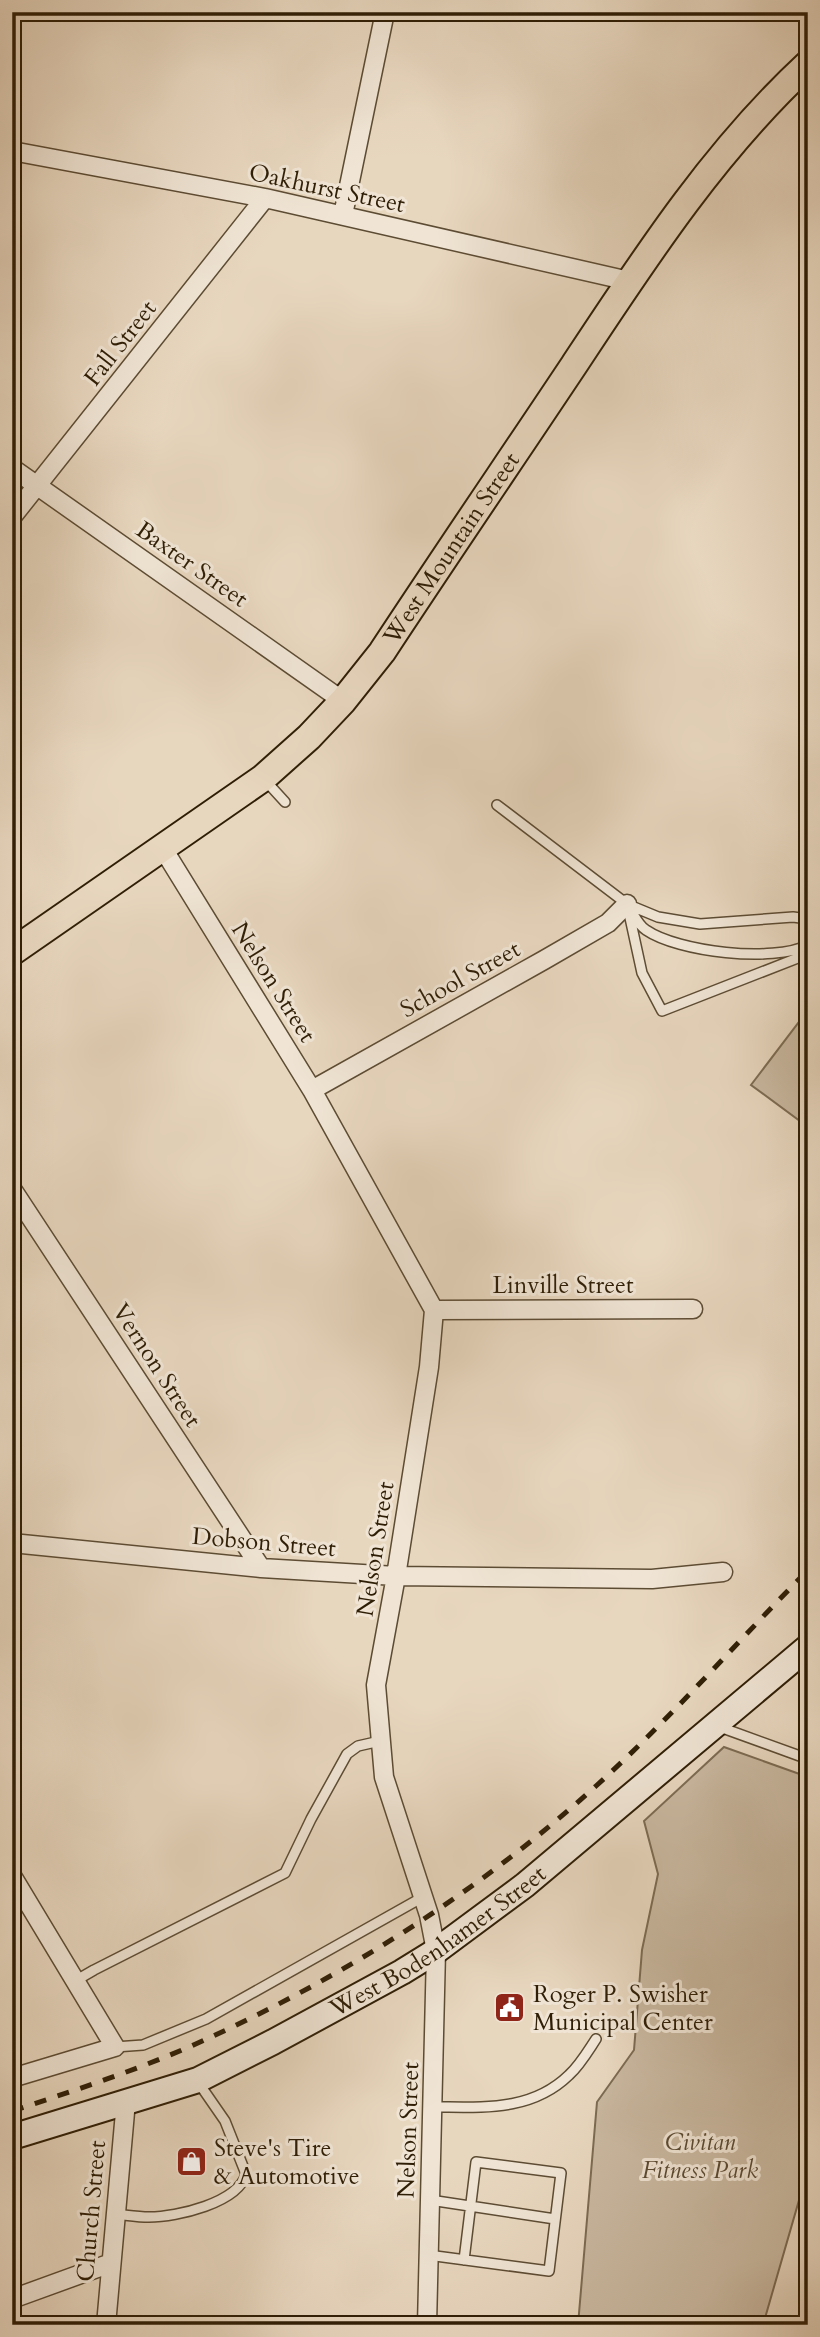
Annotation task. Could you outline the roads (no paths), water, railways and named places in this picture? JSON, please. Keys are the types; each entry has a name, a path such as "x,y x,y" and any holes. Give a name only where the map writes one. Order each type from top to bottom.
{"main road":[{"name":"West Mountain Street","path":"12,952 263,778 309,737 343,701 382,652 629,281 735,139 808,64"},
{"name":"West Bodenhamer Street","path":"12,2137 198,2080 402,1972 436,1951 525,1885 808,1647"}],"street":[{"path":"343,215 385,12"},
{"name":"Oakhurst Street","path":"12,151 265,198 629,281"},
{"name":"Fall Street","path":"12,517 265,198"},
{"name":"Baxter Street","path":"12,468 343,701"},
{"name":"Nelson Street","path":"162,848 312,1090 434,1310 429,1367 376,1685 384,1777 423,1897 436,1951 427,2325"},
{"name":"School Street","path":"312,1090 576,942 608,923 627,904"},
{"name":"Vernon Street","path":"12,1189 261,1568"},
{"name":"Linville Street","path":"434,1310 693,1309"},
{"name":"Dobson Street","path":"12,1543 261,1568 396,1576 652,1579 723,1572"},
{"path":"12,1876 115,2047 12,2078"},
{"name":"Church Street","path":"106,2325 126,2101"},
{"path":"12,2300 110,2263"}],"lane":[{"path":"263,778 285,802"},
{"path":"497,805 627,904 658,917 700,924 793,917 808,919"},
{"path":"627,904 643,929 662,938 719,952 765,955 798,950 808,944"},
{"path":"627,904 642,973 662,1011 808,954"},
{"path":"717,1726 808,1759"},
{"path":"75,1981 285,1873 347,1754 358,1746 380,1741"},
{"path":"115,2047 143,2045 206,2019 423,1897"},
{"path":"433,2107 499,2107 532,2100 569,2075 596,2039"},
{"path":"115,2214 150,2217 172,2214 211,2204 232,2194 244,2182 246,2174 225,2121 198,2080"},
{"path":"428,2255 464,2260 549,2270 561,2173 476,2162 464,2260"},
{"path":"430,2200 555,2219"}],"railway":[{"path":"12,2111 162,2058 263,2012 364,1957 461,1894 552,1824 624,1760 808,1570"}],"place":[{"name":"Roger P. Swisher Municipal Center","path":"510,2008"},
{"name":"Steve's Tire & Automotive","path":"191,2162"}],"park label":[{"name":"Civitan Fitness Park","path":"700,2156"}]}
